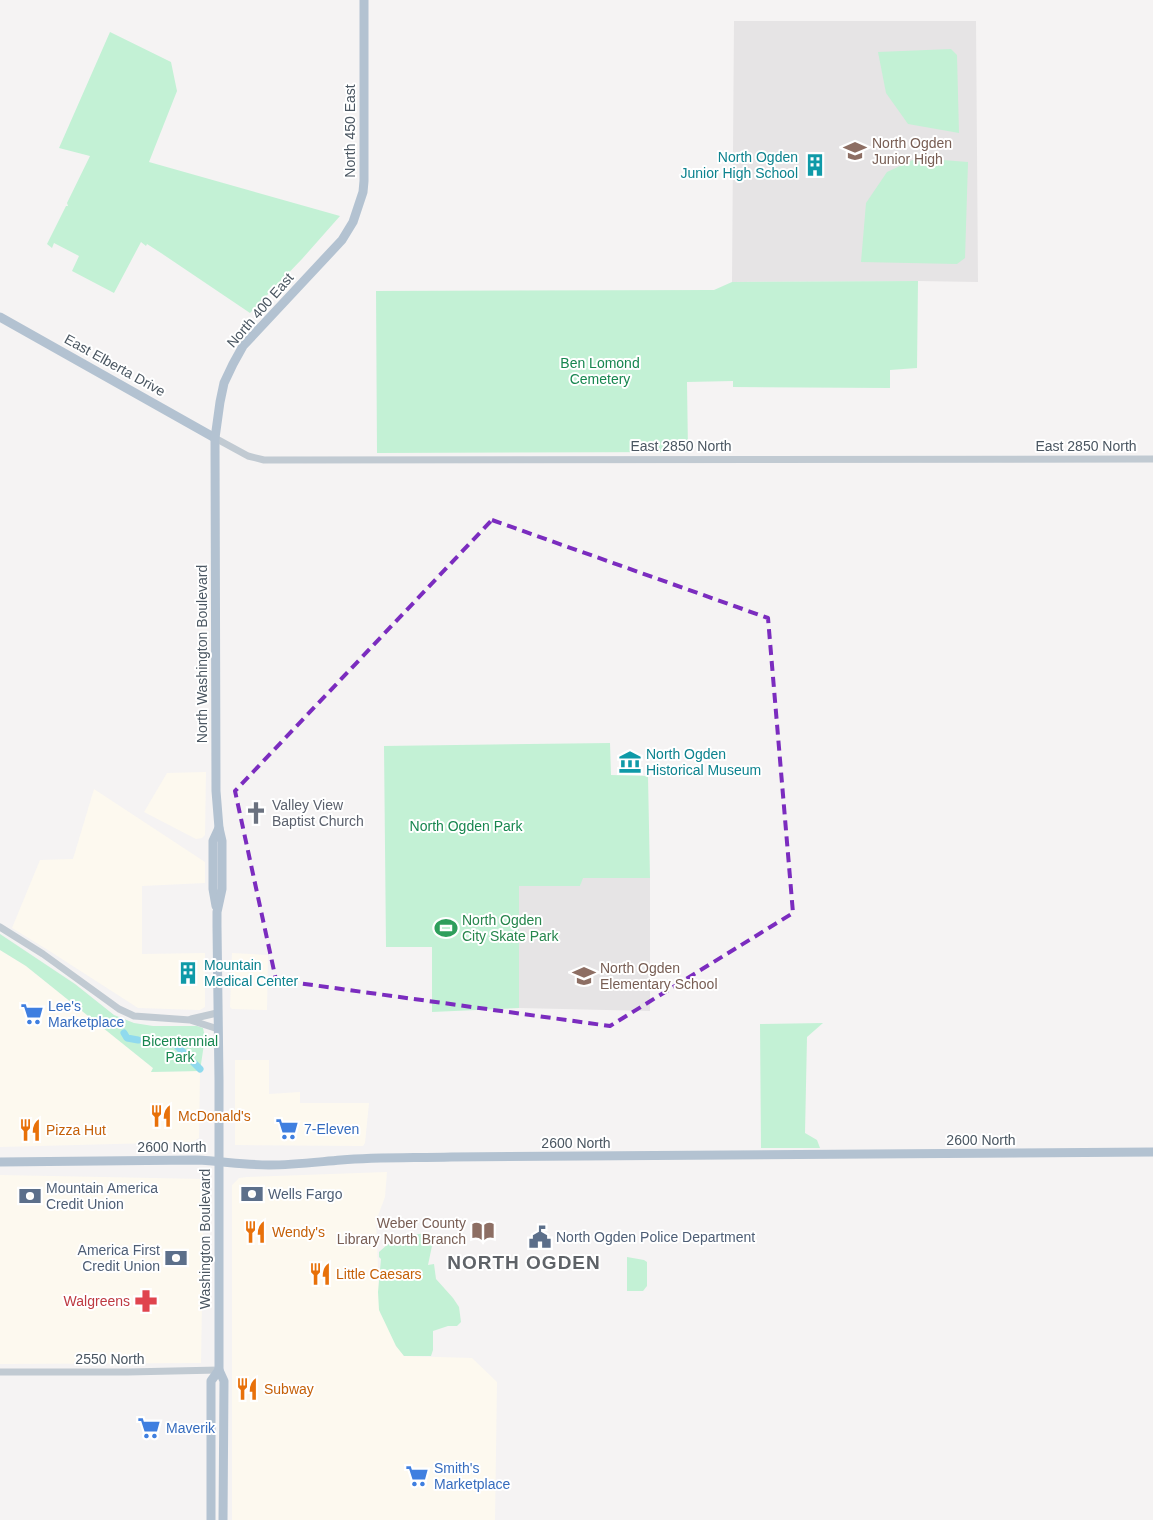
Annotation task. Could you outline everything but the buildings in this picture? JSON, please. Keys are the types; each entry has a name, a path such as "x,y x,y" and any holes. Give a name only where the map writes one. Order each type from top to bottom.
{"main road":[{"name":"North 450 East","path":"309,275 346,233 353,222 363,192 365,170 364,0"},
{"name":"North 400 East","path":"215,480 216,438 224,382 243,346 309,275"},
{"name":"East Elberta Drive","path":"0,317 216,438"},
{"name":"North Washington Boulevard","path":"215,480 216,791 218,828 213,841 213,889 217,912 217,964"},
{"name":"Washington Boulevard","path":"217,964 219,1370 224,1381 222,1520"},
{"name":"2600 North","path":"0,1162 218,1161 241,1165 270,1165 342,1160 451,1157 1153,1152"},
{"path":"211,1520 211,1381 219,1370"}],"street":[{"name":"East 2850 North","path":"216,438 248,456 271,460 703,458 1153,459"},
{"path":"0,927 43,954 119,1009 134,1016 190,1020 218,1029"},
{"path":"190,1020 198,1016 217,1013"},
{"name":"2550 North","path":"0,1372 219,1370"}],"highlighted area":[{"path":"492,520 768,618 793,913 610,1026 276,980 235,791"}],"shaded area":[{"name":"North Ogden Junior High","path":"734,21 976,21 978,282 732,282"},
{"path":"206,772 205,835 202,838 196,839 144,812 167,773"},
{"path":"94,789 205,862 205,883 142,886 142,954 205,953 205,1007 200,1010 138,1008 12,928 40,860 73,859"},
{"name":"North Ogden Elementary School","path":"582,878 650,878 650,1011 519,1008 519,886 580,886"},
{"path":"0,950 26,966 153,1068 151,1072 200,1071 199,1138 192,1142 0,1147"},
{"path":"232,953 268,955 267,1010 232,1009 230,1007"},
{"path":"235,1060 269,1060 269,1094 300,1092 300,1103 369,1103 365,1143 363,1146 235,1145"},
{"path":"387,1172 385,1197 376,1221 380,1313 404,1356 472,1358 497,1382 495,1520 232,1520 232,1185 239,1178 247,1177"},
{"path":"0,1175 204,1179 201,1363 0,1364"}],"green space":[{"path":"110,32 171,62 177,91 149,162 340,216 250,313 147,244 146,246 141,242 114,293 72,271 79,256 54,243 52,248 47,244 66,206 68,206 67,203 90,156 59,148"},
{"path":"951,49 957,55 959,133 908,124 886,93 878,52"},
{"path":"917,158 968,162 965,258 957,264 861,262 866,203 887,172"},
{"name":"Ben Lomond Cemetery","path":"918,281 917,368 890,370 890,388 733,387 733,381 687,382 688,452 377,453 376,291 714,290 732,282"},
{"name":"North Ogden Park","path":"610,743 611,775 648,776 650,878 583,878 580,886 519,886 519,1008 432,1012 432,947 386,947 384,746"},
{"name":"Bicentennial Park","path":"0,934 75,984 114,1015 134,1023 153,1026 197,1026 203,1028 205,1037 200,1071 151,1072 153,1068 26,966 0,950"},
{"path":"823,1023 807,1037 805,1133 817,1140 820,1148 761,1148 760,1024"},
{"path":"427,1233 433,1241 428,1265 434,1264 436,1279 459,1307 461,1322 457,1326 448,1326 433,1331 433,1350 431,1356 404,1356 396,1346 379,1310 378,1292 381,1259 379,1252 396,1237"},
{"path":"627,1257 647,1262 647,1286 643,1291 627,1291"}],"waterway":[{"path":"124,1033 127,1038 138,1040"},
{"path":"167,1042 176,1045 200,1069"}],"place":[{"name":"North Ogden Junior High","path":"855,151"},
{"name":"North Ogden Junior High School","path":"815,165"},
{"name":"North Ogden Historical Museum","path":"630,762"},
{"name":"Valley View Baptist Church","path":"256,813"},
{"name":"North Ogden City Skate Park","path":"446,928"},
{"name":"Mountain Medical Center","path":"188,973"},
{"name":"North Ogden Elementary School","path":"584,976"},
{"name":"Lee's Marketplace","path":"32,1014"},
{"name":"McDonald's","path":"161,1116"},
{"name":"7-Eleven","path":"287,1129"},
{"name":"Pizza Hut","path":"30,1130"},
{"name":"Wells Fargo","path":"252,1194"},
{"name":"Mountain America Credit Union","path":"30,1196"},
{"name":"Weber County Library North Branch","path":"483,1231"},
{"name":"Wendy's","path":"255,1232"},
{"name":"North Ogden Police Department","path":"540,1237"},
{"name":"America First Credit Union","path":"176,1258"},
{"name":"Little Caesars","path":"320,1274"},
{"name":"Walgreens","path":"146,1301"},
{"name":"Subway","path":"247,1389"},
{"name":"Maverik","path":"149,1428"},
{"name":"Smith's Marketplace","path":"417,1476"}],"district":[{"name":"NORTH OGDEN","path":"524,1262"}]}
